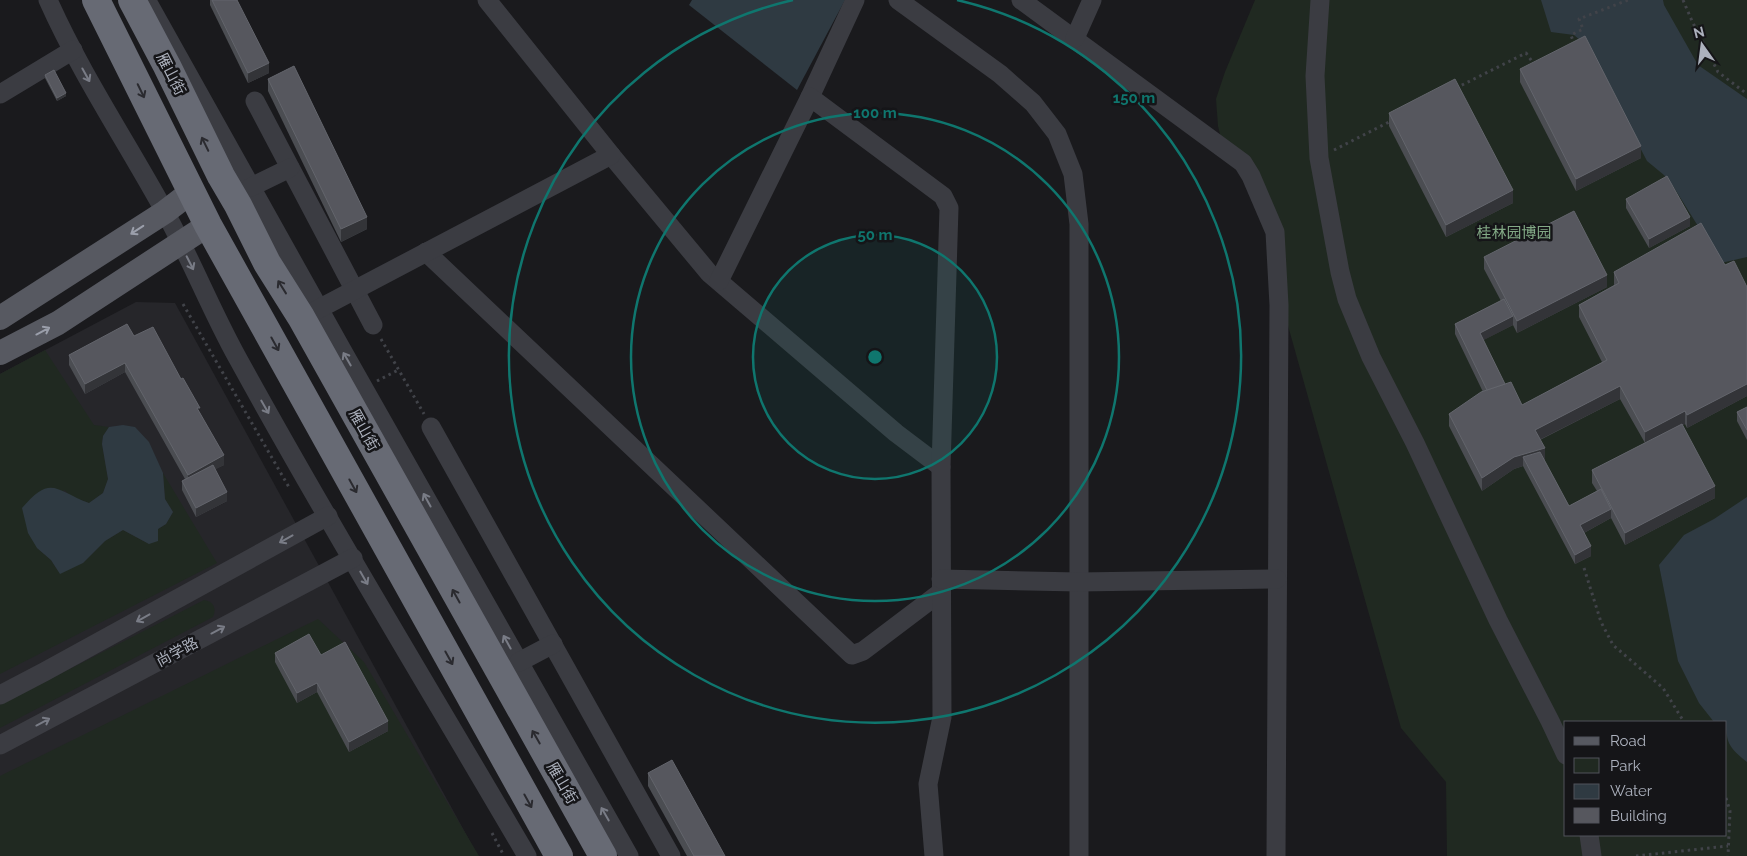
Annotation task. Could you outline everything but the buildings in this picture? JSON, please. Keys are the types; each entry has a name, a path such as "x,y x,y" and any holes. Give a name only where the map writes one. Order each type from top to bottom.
{"highway":[{"path":"96,0 208,224 559,856"},
{"name":"雁山街","path":"132,0 167,66 220,176 238,205 267,263 310,313 603,856"}],"main road":[{"path":"0,318 165,212 191,192"},
{"path":"0,353 58,323 208,224"}],"street":[{"path":"48,0 62,31 111,120 165,212 236,354 328,516 527,856"},
{"path":"147,0 251,187 310,313 519,662 629,856"},
{"path":"487,0 709,273 896,433 941,467"},
{"path":"719,281 810,97 855,0"},
{"path":"898,0 1000,74 1034,103 1057,134 1072,174 1079,224 1079,856"},
{"path":"1022,0 1243,163 1251,176 1275,232 1279,305 1276,856"},
{"path":"1075,38 1092,0"},
{"path":"1320,0 1315,76 1319,158 1340,272 1347,299 1371,357 1415,443 1498,620 1564,751"},
{"path":"0,94 73,50"},
{"path":"810,97 943,196 949,208 941,467 942,717 928,784 934,856"},
{"path":"255,101 373,325"},
{"path":"310,313 612,155"},
{"path":"251,187 290,168"},
{"path":"426,252 852,655 863,651 941,585 1277,579"},
{"path":"431,427 671,856"},
{"path":"0,695 328,516"},
{"name":"尚学路","path":"0,745 353,558"},
{"path":"519,662 553,644"},
{"path":"1589,836 1592,856"}],"path":[{"path":"1567,47 1574,44 1571,35 1583,30 1579,18 1628,0"},
{"path":"1683,0 1718,72 1747,94"},
{"path":"1448,92 1526,53 1534,64 1540,60"},
{"path":"1319,158 1397,118"},
{"path":"373,325 400,369 431,427"},
{"path":"1584,568 1601,622 1613,645 1663,688 1683,721"},
{"path":"1727,801 1730,811 1728,856"},
{"path":"1636,856 1728,846"}],"shaded area":[{"path":"136,302 175,303 478,856 0,856 0,374"}],"green space":[{"name":"桂林园博园","path":"1255,0 1747,0 1747,856 1447,856 1446,782 1401,728 1285,315 1282,240 1221,138 1216,99 1225,72"},
{"path":"45,350 94,425 109,427 103,436 102,444 108,479 103,493 89,503 72,497 64,490 37,548 51,560 58,571 83,563 105,541 123,530 149,544 158,529 166,524 173,512 165,499 163,473 217,563 0,674 0,374"},
{"path":"204,600 210,602 213,606 215,611 213,617 0,728 0,705"},
{"path":"318,619 364,662 479,856 0,856 0,776"}],"water":[{"path":"692,0 845,0 797,90 689,5"},
{"path":"1541,0 1663,0 1698,65 1747,99 1747,257 1721,263 1673,186 1664,175 1647,161 1587,46 1574,35 1551,32"},
{"path":"123,425 135,427 149,442 163,473 165,499 173,512 166,524 158,529 158,541 149,544 123,530 105,541 83,563 60,574 51,560 37,548 28,533 22,508 32,497 47,488 61,490 89,503 103,493 108,479 102,444 103,436 109,427"},
{"path":"1747,497 1747,762 1728,741 1727,721 1713,721 1699,703 1678,661 1659,565 1684,535 1714,519"}]}
